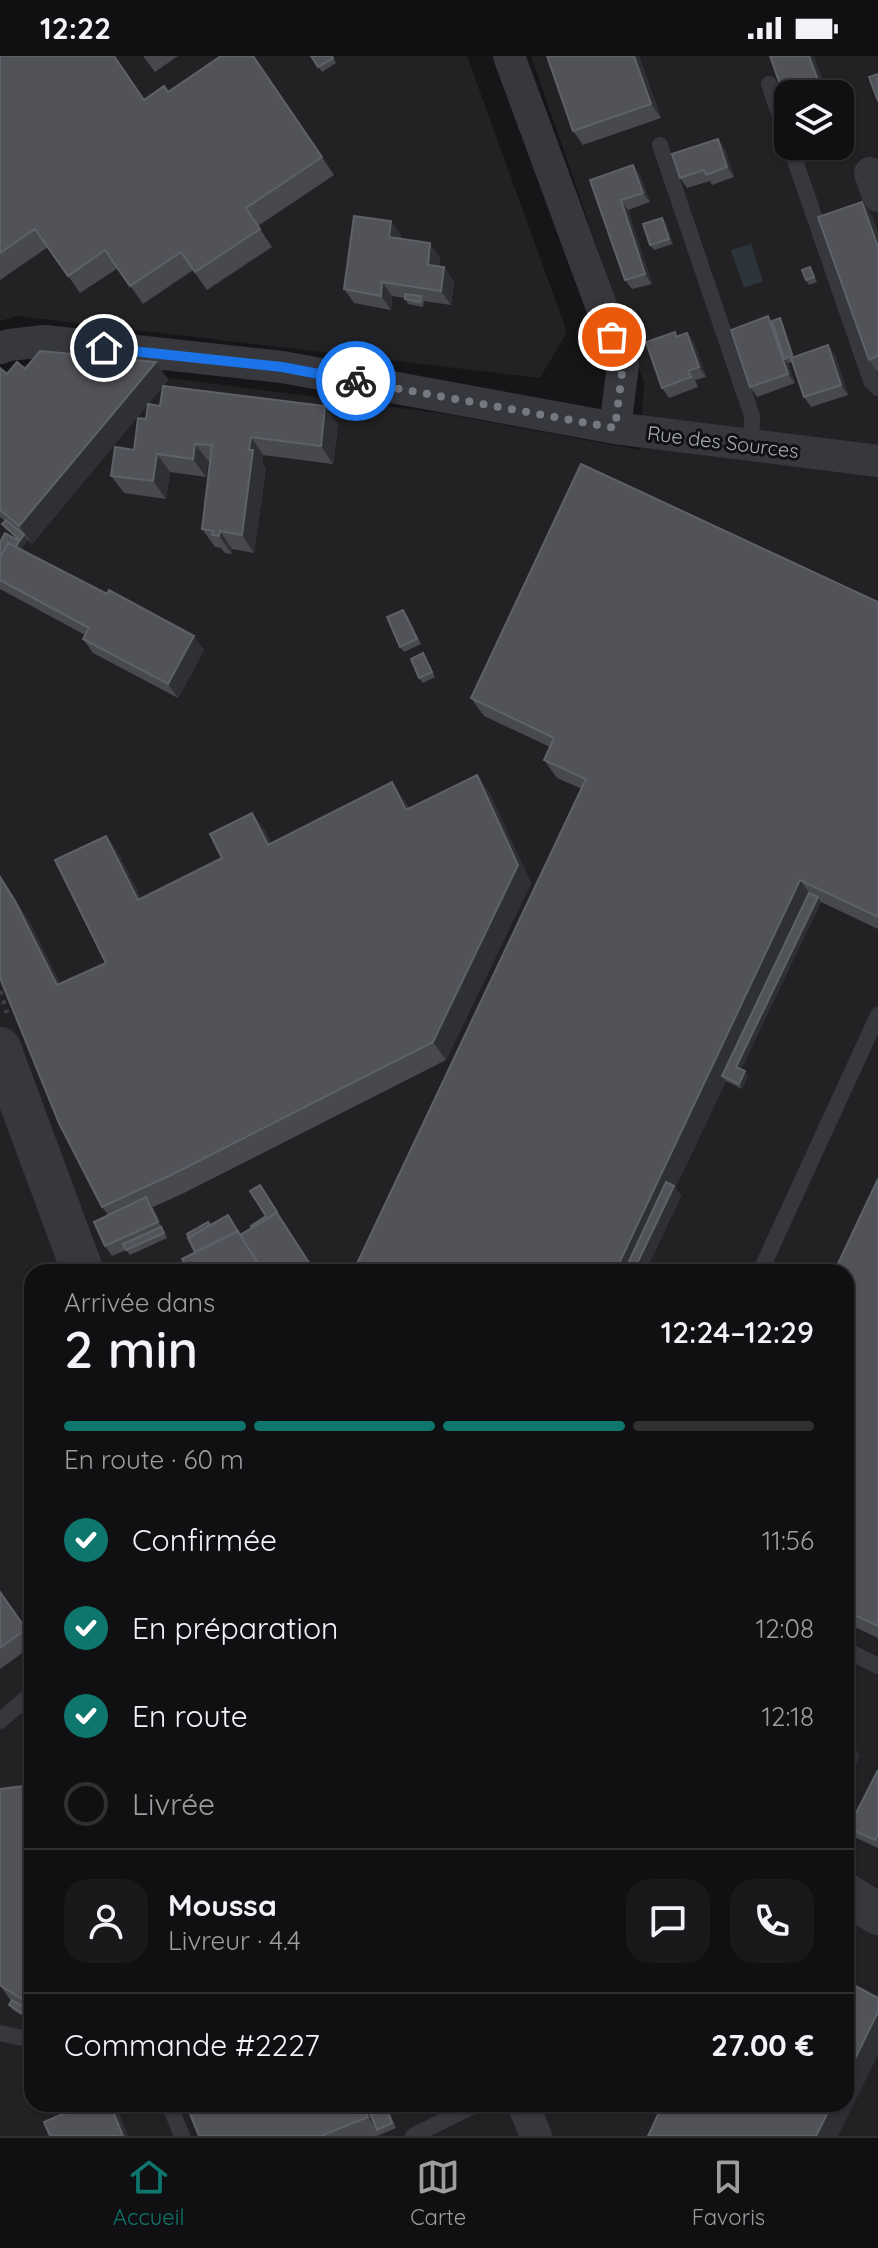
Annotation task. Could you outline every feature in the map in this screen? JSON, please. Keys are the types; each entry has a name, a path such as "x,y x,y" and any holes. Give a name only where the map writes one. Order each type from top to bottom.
{"street":[{"path":"509,56 623,365 615,428"},
{"name":"Rue des Sources","path":"0,348 45,341 282,367 615,428 878,461"},
{"path":"0,1048 15,1107 80,1264"},
{"path":"854,1899 878,1914"},
{"path":"526,2112 536,2136"}],"lane":[{"path":"769,84 774,99"},
{"path":"660,145 752,416 751,446"},
{"path":"795,160 871,381 878,388"},
{"path":"764,1264 878,1015"},
{"path":"854,1654 878,1666"},
{"path":"0,1721 24,1700"},
{"path":"0,2033 24,2038"},
{"path":"172,2112 182,2136"},
{"path":"413,2136 461,2112"}],"shaded area":[{"path":"0,56 467,56 567,332 540,378 17,316 0,321"},
{"path":"531,56 878,56 878,2136 0,2136 0,373 27,364 170,378 446,414 640,450 644,382"},
{"path":"751,244 763,281 744,288 731,250"}],"building":[{"path":"0,56 114,56 144,100 164,86 168,92 221,56 253,56 322,157 246,208 260,229 195,272 181,252 130,286 105,250 68,276 35,229 0,253"},
{"path":"311,56 332,56 333,58 318,67"},
{"path":"547,56 634,56 651,104 573,131"},
{"path":"770,56 809,56 818,80 778,80"},
{"path":"878,74 878,101 869,77"},
{"path":"718,139 727,167 706,175 704,170 680,178 672,154"},
{"path":"633,165 643,193 621,200 645,274 625,280 590,180"},
{"path":"862,202 878,247 878,356 869,360 818,217"},
{"path":"354,216 391,221 389,237 430,243 428,265 444,267 441,291 382,282 381,296 344,289"},
{"path":"662,218 669,239 650,245 643,224"},
{"path":"810,267 814,277 806,280 802,270"},
{"path":"405,294 421,296 420,302 405,299"},
{"path":"768,316 788,374 750,387 731,330"},
{"path":"780,318 792,355 784,359 772,321"},
{"path":"675,332 676,337 687,333 699,367 688,371 691,377 662,388 646,342"},
{"path":"828,345 841,385 804,397 791,358"},
{"path":"40,351 156,362 19,526 0,510 0,368 7,374 17,362 25,369"},
{"path":"163,386 325,406 321,446 251,437 249,450 253,450 242,535 220,531 219,536 212,535 213,531 202,529 212,445 195,444 193,459 157,454 153,481 111,476 115,447 134,450 138,418 146,419 148,404 160,406"},
{"path":"581,464 878,602 878,917 800,880 619,1264 357,1264 586,779 544,760 554,738 471,698"},
{"path":"6,520 24,535 20,540 2,524"},
{"path":"5,533 19,541 16,547 8,543 0,558 0,542"},
{"path":"8,543 107,594 109,590 194,636 168,684 83,639 89,628 0,580 0,558"},
{"path":"403,610 417,639 400,647 387,617"},
{"path":"423,653 432,672 419,678 411,659"},
{"path":"477,775 518,865 433,1042 102,1207 59,1123 0,978 0,877 57,985 106,963 55,860 106,836 138,900 222,858 210,834 252,813 268,845 392,782 406,810"},
{"path":"809,893 818,897 736,1067 745,1071 739,1084 722,1076"},
{"path":"878,1179 878,1626 854,1615 854,1264 838,1264"},
{"path":"666,1182 674,1186 637,1264 628,1264"},
{"path":"260,1185 277,1212 252,1228 266,1216 250,1191"},
{"path":"146,1197 158,1222 105,1246 94,1222"},
{"path":"277,1213 310,1264 259,1264 240,1235"},
{"path":"228,1215 238,1231 195,1252 188,1238"},
{"path":"208,1222 210,1225 189,1238 187,1234"},
{"path":"161,1227 164,1233 126,1250 123,1244"},
{"path":"238,1231 258,1264 185,1264 182,1259"},
{"path":"0,1592 24,1630 0,1648"},
{"path":"878,1770 878,1835 875,1840 854,1831 854,1817"},
{"path":"24,1786 24,2000 0,1985 0,1789"},
{"path":"854,1985 878,1998 878,2012 854,2061"},
{"path":"12,2000 24,2007 24,2014 9,2005"},
{"path":"67,2112 113,2112 123,2136 50,2136 44,2122"},
{"path":"189,2112 366,2112 368,2117 321,2136 199,2136"},
{"path":"369,2112 387,2112 392,2123 377,2130"},
{"path":"659,2112 828,2112 816,2136 648,2136"}],"way so far":[{"path":"356,381 615,428 623,365 612,337"}],"route":[{"path":"104,348 282,367 356,381"}]}
